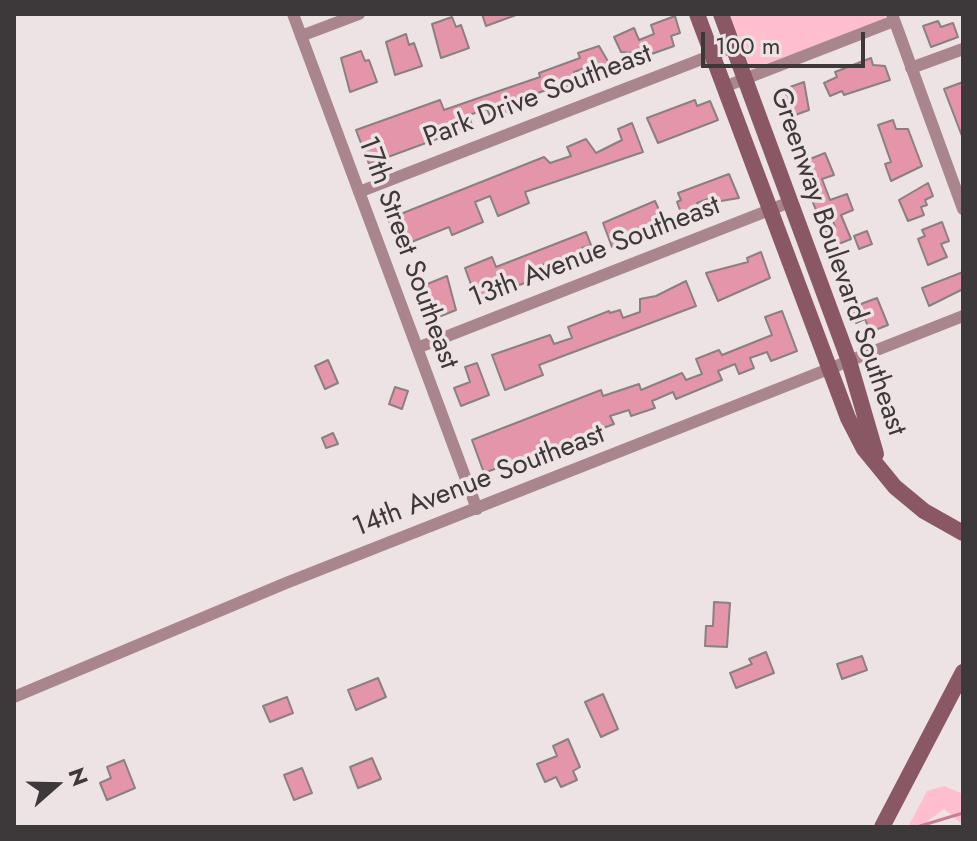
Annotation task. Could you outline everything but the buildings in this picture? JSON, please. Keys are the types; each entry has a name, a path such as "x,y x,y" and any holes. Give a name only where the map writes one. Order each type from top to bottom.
{"street":[{"name":"17th Street Southeast","path":"293,14 477,509"},
{"path":"301,36 359,14"},
{"name":"Greenway Boulevard Southeast","path":"697,14 828,369 864,449 889,480 924,511 963,533"},
{"name":"Greenway Boulevard Southeast","path":"721,14 849,361 872,442 889,480"},
{"path":"724,87 893,18 963,209"},
{"name":"Park Drive Southeast","path":"359,192 733,47"},
{"path":"911,68 963,49"},
{"name":"13th Avenue Southeast","path":"417,348 790,202"},
{"name":"14th Avenue Southeast","path":"14,697 286,583 963,316"},
{"path":"882,827 963,672"}],"shaded area":[{"path":"730,14 884,14 887,22 753,75"},
{"path":"944,786 963,794 963,825 944,809 920,827 908,827 927,791"}],"waterway":[{"path":"920,826 963,813"}]}
